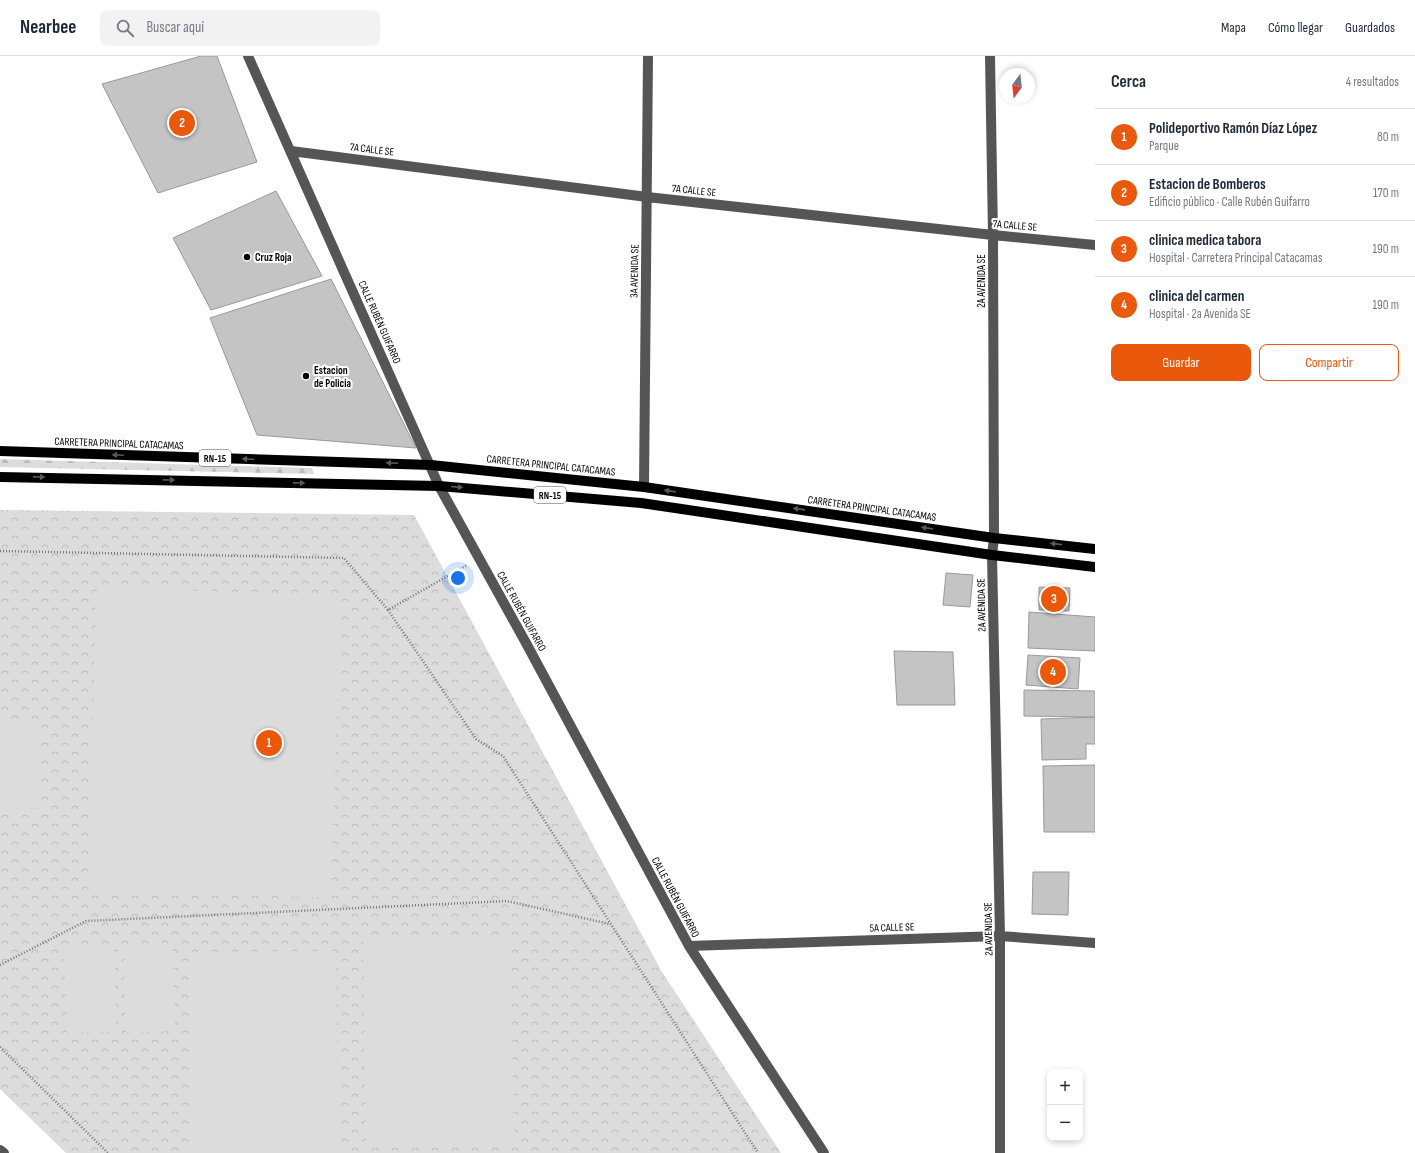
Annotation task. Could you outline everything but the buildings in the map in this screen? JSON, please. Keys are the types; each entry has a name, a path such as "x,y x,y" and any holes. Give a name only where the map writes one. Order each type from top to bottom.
{"main road":[{"name":"CARRETERA PRINCIPAL CATACAMAS","path":"0,451 431,465 644,487 994,538 1095,549"},
{"name":"RN-15","path":"0,477 439,486 641,503 992,555 1095,567"}],"street":[{"name":"CALLE RUBÉN GUIFARRO","path":"248,56 431,465 439,486 480,558 689,946 824,1153"},
{"name":"3A AVENIDA SE","path":"644,487 648,56"},
{"name":"2A AVENIDA SE","path":"990,56 993,236 994,538 992,555 1000,936 1000,1153"},
{"name":"7A CALLE SE","path":"290,151 647,198 993,236 1095,245"},
{"name":"5A CALLE SE","path":"689,946 1000,936 1095,943"},
{"path":"0,1150 4,1153"}],"path":[{"path":"0,551 344,558 388,610 476,738 503,756 758,1153"},
{"path":"388,610 480,558"},
{"path":"0,965 86,921 507,901 611,924"},
{"path":"0,1047 108,1153"}],"green space":[{"path":"0,459 312,468 314,474 0,467"},
{"path":"0,510 414,515 662,972 781,1153 66,1153 0,1089"},
{"path":"97,587 341,596 331,898 87,889"},
{"path":"37,720 40,808 0,809 0,721"},
{"path":"511,935 514,1147 366,1148 363,937"},
{"path":"173,943 175,1031 126,1033 124,944"},
{"path":"114,944 116,1032 67,1033 64,945"},
{"path":"336,951 339,1153 191,1153 188,952"}],"place":[{"name":"Estacion de Bomberos","path":"182,123"},
{"name":"Cruz Roja","path":"247,257"},
{"name":"Estacion de Policia","path":"306,376"},
{"name":"clinica medica tabora","path":"1054,599"},
{"name":"clinica del carmen","path":"1053,672"},
{"name":"Polideportivo Ramón Díaz López","path":"269,743"}]}
